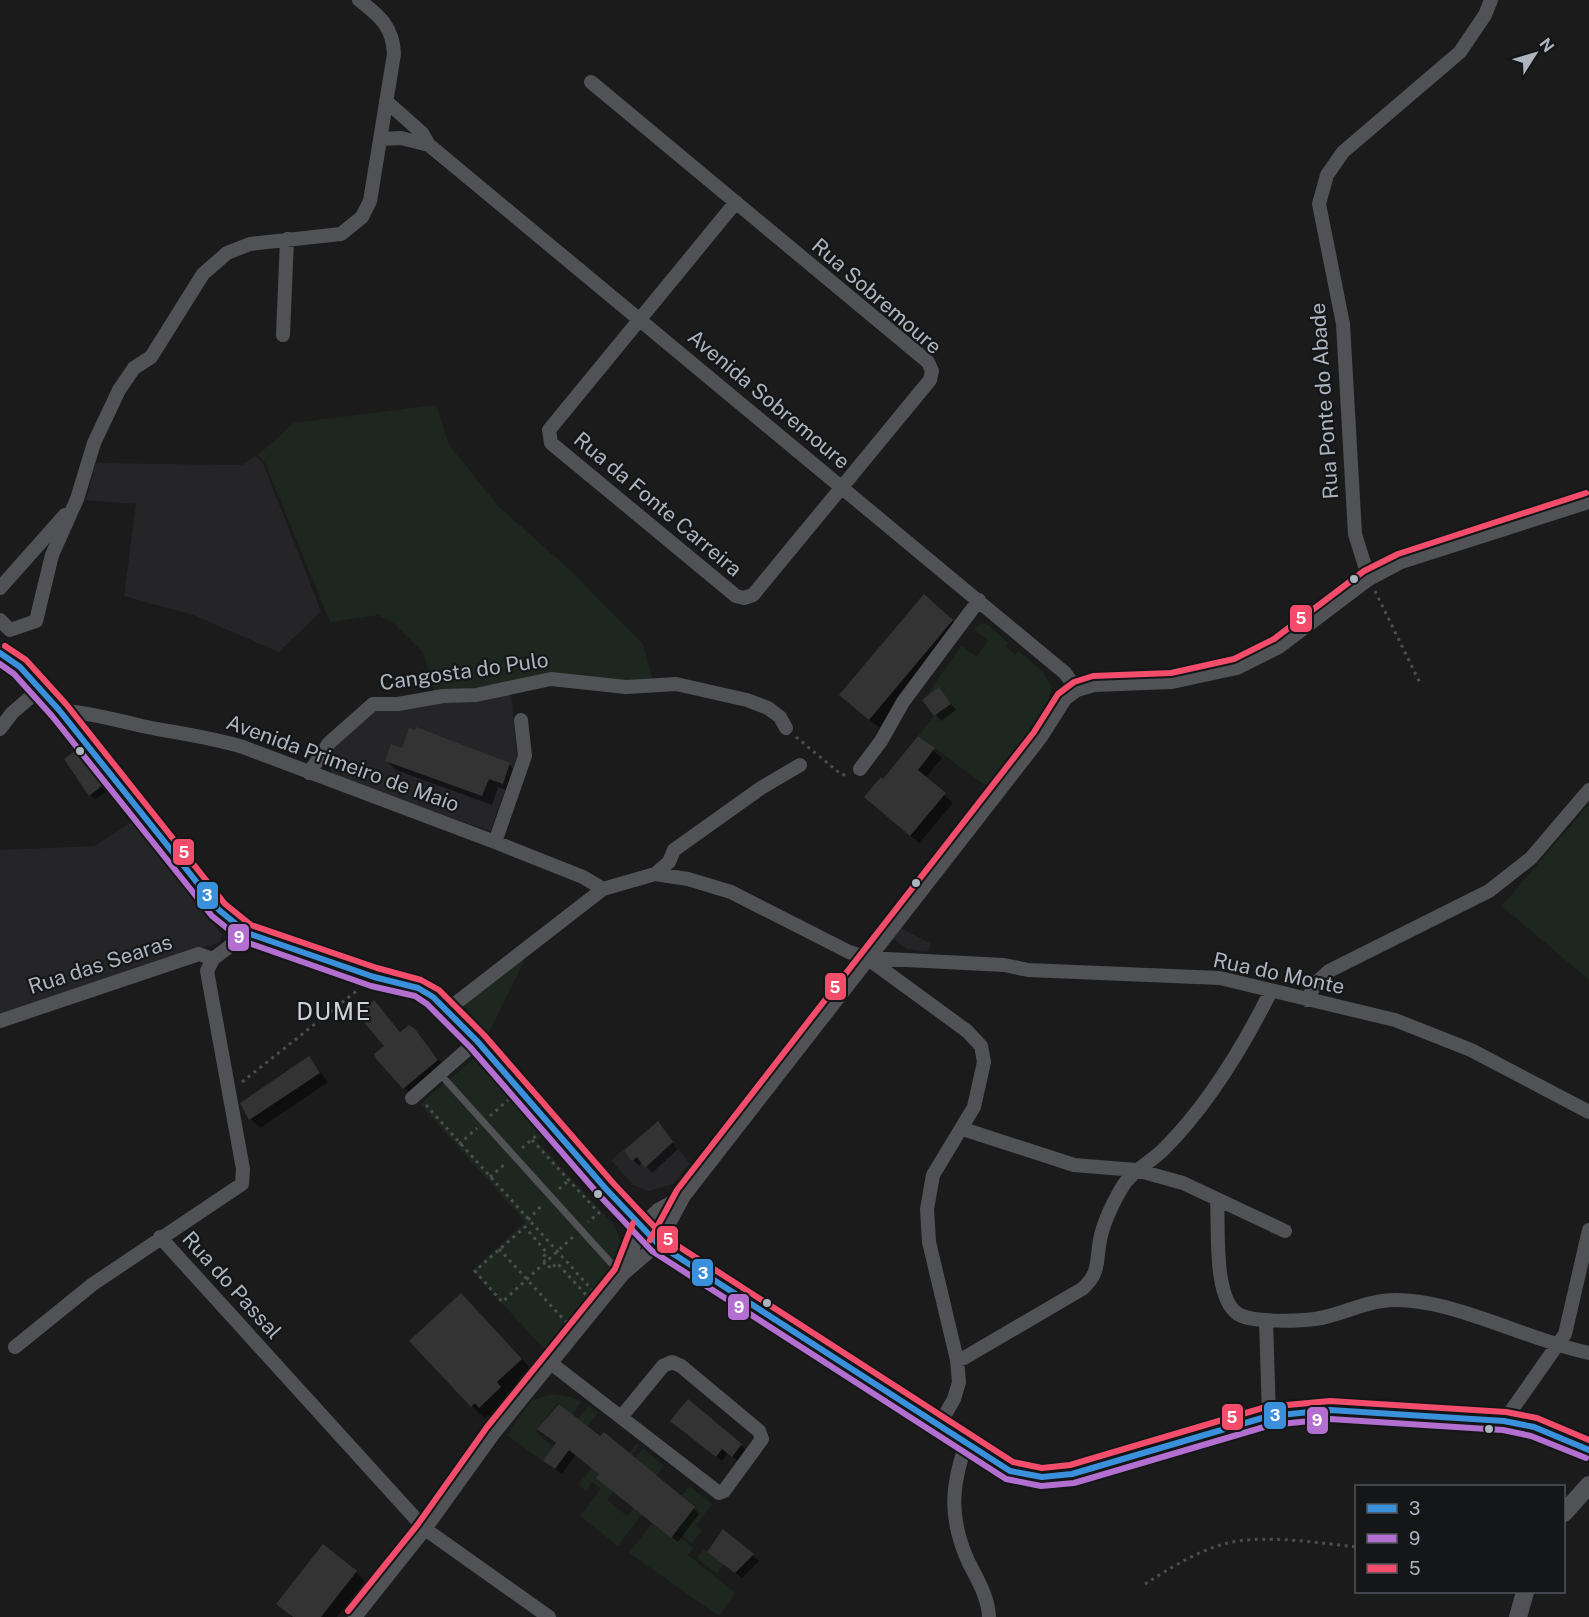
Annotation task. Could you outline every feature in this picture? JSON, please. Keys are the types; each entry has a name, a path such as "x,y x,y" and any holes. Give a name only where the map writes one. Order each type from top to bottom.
{"street":[{"name":"Rua Ponte do Abade","path":"1369,579 1354,534 1343,324 1319,204 1327,175 1342,152 1460,52 1485,15 1491,0"},
{"path":"0,620 10,630 36,621 52,555 77,499 94,443 119,390 134,368 151,357 203,274 227,253 250,244 341,234 363,217 370,201 381,139 394,54 394,38 384,19 362,3"},
{"name":"Rua Sobremoure","path":"591,82 928,362 932,371 930,380 842,487"},
{"name":"Avenida Sobremoure","path":"386,100 422,133 429,145 979,600 1065,673 1077,690"},
{"name":"Avenida Sobremoure","path":"381,139 401,138 429,145"},
{"path":"639,320 736,202"},
{"path":"283,335 287,239"},
{"name":"Rua da Fonte Carreira","path":"639,320 549,430 551,443 726,589 744,598 753,595 842,487"},
{"path":"0,588 77,499"},
{"path":"355,1617 425,1529 494,1433 623,1274 658,1244 684,1196 1041,737 1065,699 1077,690 1094,685 1172,682 1237,668 1279,647 1369,579 1401,562 1589,502"},
{"path":"860,769 881,741 903,702 979,600"},
{"path":"0,653 20,667 59,710 219,910 247,933 374,977 417,988 433,997 477,1041 658,1244 966,1444 1011,1470 1042,1477 1072,1474 1269,1416 1330,1410 1504,1421 1534,1427 1589,1451"},
{"name":"Cangosta do Pulo","path":"309,773 329,743 373,704 398,704 443,696 476,695 551,679 626,687 676,684 768,708 780,717 786,728"},
{"path":"0,729 12,713 40,689"},
{"name":"Avenida Primeiro de Maio","path":"59,710 96,714 143,726 206,736 243,747 495,842 583,877 603,889"},
{"path":"495,842 525,756 521,720"},
{"path":"447,1010 603,889 655,874 669,862 674,850 761,788 800,765"},
{"path":"1307,1000 1316,983 1329,970 1488,891 1531,858 1589,790"},
{"path":"655,874 688,879 731,892 849,952 867,958 967,1031 981,1046 984,1062 974,1107 963,1129 933,1175 927,1209 929,1242 957,1360 959,1382 954,1399 939,1425"},
{"path":"213,959 247,933"},
{"name":"Rua das Searas","path":"0,1021 199,954 213,959"},
{"name":"Rua do Monte","path":"867,958 1004,965 1028,970 1220,978 1395,1020 1471,1050 1589,1112"},
{"name":"Rua do Passal","path":"213,959 207,971 243,1169 242,1184 160,1236 425,1529 549,1617"},
{"path":"957,1360 1082,1289 1093,1280 1103,1230 1120,1190 1136,1170 1163,1150 1216,1086 1249,1034 1271,991"},
{"path":"412,1098 477,1041"},
{"path":"963,1129 1074,1165 1136,1170 1183,1183 1217,1201 1285,1231"},
{"path":"623,1274 641,1226 658,1210 684,1196"},
{"path":"1217,1201 1222,1290 1230,1308 1240,1316 1266,1320 1315,1319 1382,1300 1425,1301 1589,1353"},
{"path":"1504,1421 1565,1334 1589,1230"},
{"path":"15,1347 93,1284 160,1236"},
{"path":"1266,1320 1269,1416"},
{"path":"552,1364 719,1493 724,1491 762,1438 750,1424 681,1366 672,1362 663,1366 622,1416"},
{"path":"966,1444 958,1466 952,1497 955,1523 967,1559 982,1588 989,1617"},
{"path":"1565,1511 1589,1484"},
{"path":"1518,1617 1525,1593"}],"lane":[{"path":"440,1074 610,1263"}],"path":[{"path":"1369,579 1421,685"},
{"path":"786,728 842,775 860,769"},
{"path":"229,1092 374,977"},
{"path":"532,1140 599,1213"},
{"path":"556,1253 547,1263 502,1302 475,1271 525,1227 547,1253 542,1258 547,1263 551,1269 557,1263 587,1296"},
{"path":"499,1250 567,1323"},
{"path":"1145,1584 1194,1555 1245,1540 1315,1542 1355,1547"}],"shaded area":[{"path":"436,405 449,445 499,507 571,571 643,644 654,683 569,677 476,690 434,692 424,653 393,623 378,615 330,622 265,463 258,455 294,423"},
{"path":"255,456 263,463 321,611 279,652 193,615 124,596 136,504 86,500 96,463 241,465"},
{"path":"981,623 988,625 1008,643 1005,646 1015,655 1018,651 1041,670 1052,687 1042,726 992,790 918,736 934,716 951,704 939,687 925,698 961,646 977,657 988,640 973,629"},
{"path":"511,692 517,757 490,831 333,776 326,758 336,743 375,709"},
{"path":"1589,804 1589,980 1502,906"},
{"path":"132,822 222,934 220,942 0,1013 0,850 94,846"},
{"path":"899,927 931,944 927,952 907,949 891,937"},
{"path":"534,941 487,1036 460,1000"},
{"path":"476,1057 544,1134 537,1141 611,1222 620,1239 617,1263 548,1353 472,1271 525,1222 420,1104"},
{"path":"658,1121 690,1164 673,1184 648,1191 633,1185 611,1160"},
{"path":"552,1394 571,1397 581,1402 572,1415 558,1402 535,1432 557,1449 588,1405 598,1413 560,1462 548,1454 543,1461 507,1435 531,1401"},
{"path":"637,1443 639,1445 618,1473 624,1478 607,1500 627,1516 634,1508 642,1514 618,1546 580,1516 601,1489 592,1482 586,1491 578,1485 593,1466 610,1478"},
{"path":"643,1448 664,1466 656,1476 624,1473"},
{"path":"689,1486 712,1504 696,1525 702,1530 692,1543 676,1531 681,1497"},
{"path":"652,1523 671,1538 675,1533 693,1548 688,1555 735,1593 719,1616 629,1553"},
{"path":"704,1549 724,1564 717,1574 697,1558"}],"building":[{"path":"924,594 953,620 869,720 839,695"},
{"path":"939,687 951,704 934,716 922,700"},
{"path":"416,727 510,763 503,784 489,779 482,796 385,761 391,744 402,748 409,728 415,730"},
{"path":"918,736 935,748 918,770 946,793 910,836 864,797 881,777 883,779"},
{"path":"76,750 102,786 89,796 64,759"},
{"path":"374,1000 400,1032 409,1025 415,1029 438,1060 403,1089 377,1060 374,1054 384,1046 357,1014"},
{"path":"309,1056 320,1073 249,1120 240,1103"},
{"path":"658,1121 673,1142 645,1168 637,1157 632,1161 624,1151"},
{"path":"461,1293 522,1359 497,1382 501,1387 479,1408 475,1403 471,1407 409,1341"},
{"path":"688,1399 742,1444 732,1457 722,1449 716,1457 670,1421"},
{"path":"559,1404 600,1436 604,1432 695,1507 671,1538 596,1478 599,1474 569,1450 555,1469 543,1461 556,1443 537,1429"},
{"path":"723,1529 754,1554 735,1573 707,1552"},
{"path":"323,1544 357,1571 321,1617 293,1617 276,1604"}],"transit line":[{"name":"5","path":"650,1240 677,1190 1034,732 1058,694 1074,682 1093,676 1171,673 1234,659 1274,639 1364,571 1398,554 1586,493"},
{"name":"5","path":"5,646 26,660 66,704 225,904 251,925 377,968 421,980 439,990 484,1035 613,1183 664,1237 1013,1462 1042,1468 1070,1465 1266,1407 1330,1401 1506,1412 1537,1418 1589,1440"},
{"name":"3","path":"0,653 20,667 59,710 219,910 247,933 374,977 418,988 433,997 477,1041 606,1189 658,1244 1010,1471 1042,1477 1072,1474 1269,1416 1330,1410 1504,1421 1534,1427 1589,1450"},
{"name":"9","path":"0,664 14,674 52,716 212,916 243,941 371,986 415,996 427,1004 470,1047 599,1195 652,1251 1006,1479 1041,1486 1074,1483 1271,1425 1330,1419 1503,1430 1531,1436 1586,1458"},
{"name":"5","path":"348,1611 418,1524 487,1427 615,1269 633,1223"}],"district":[{"name":"DUME","path":"334,1011"}]}
